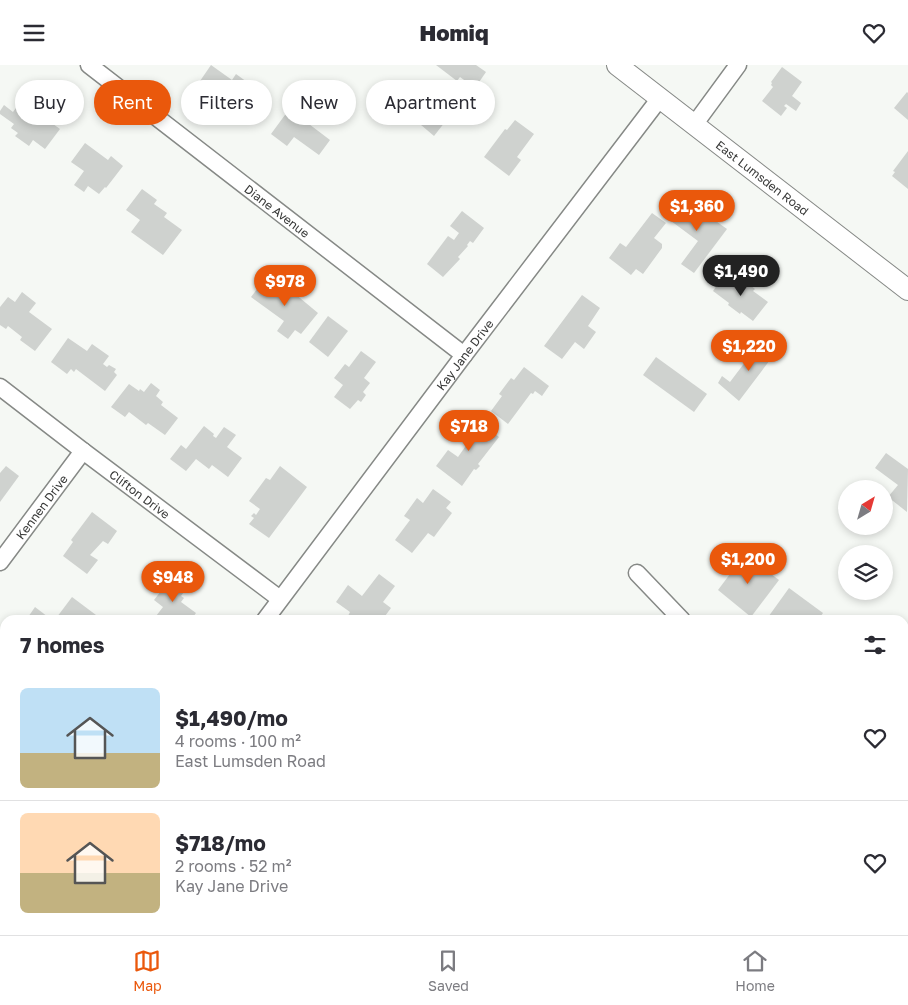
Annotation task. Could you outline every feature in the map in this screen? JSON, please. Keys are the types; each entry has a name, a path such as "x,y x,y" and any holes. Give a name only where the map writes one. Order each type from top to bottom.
{"street":[{"name":"Diane Avenue","path":"89,65 464,355"},
{"name":"East Lumsden Road","path":"616,65 907,286"},
{"path":"694,125 738,65"},
{"name":"Kay Jane Drive","path":"269,615 660,98"},
{"name":"Clifton Drive","path":"0,387 280,599"},
{"name":"Kennen Drive","path":"0,562 83,451"},
{"path":"637,573 677,615"}],"building":[{"path":"211,65 232,80 201,80"},
{"path":"436,65 476,65 486,72 480,80 464,80 460,77 456,80"},
{"path":"782,67 802,82 792,96 801,103 796,111 786,104 784,106 787,108 781,116 762,101 773,87 771,82"},
{"path":"236,74 244,80 232,80"},
{"path":"908,93 908,120 894,108"},
{"path":"4,105 13,112 15,109 15,125 54,125 60,129 45,149 33,140 29,146 15,136 18,133 11,128 14,124 0,114"},
{"path":"282,119 282,125 310,125 330,140 319,155 294,137 287,146 271,134"},
{"path":"515,120 534,134 517,157 521,160 509,176 484,157 505,129 507,130"},
{"path":"421,125 443,125 434,136"},
{"path":"85,143 108,160 111,156 123,166 99,194 88,186 84,192 74,185 84,171 71,162"},
{"path":"908,151 908,189 892,176 895,172 893,171"},
{"path":"142,189 157,200 154,204 167,213 164,217 182,230 163,255 131,232 140,220 126,210"},
{"path":"682,197 727,229 694,273 681,264 698,241 667,218"},
{"path":"462,211 484,228 473,243 470,241 458,257 460,259 443,277 427,264 448,236 454,240 459,233 450,226"},
{"path":"652,213 666,223 654,238 662,244 662,248 643,274 636,269 631,275 609,258 620,243 626,247"},
{"path":"268,275 288,288 318,313 301,334 295,330 288,339 277,331 284,321 251,297"},
{"path":"724,275 734,282 740,277 755,289 753,291 768,302 753,321 728,305 729,303 713,291"},
{"path":"22,292 36,303 29,312 52,329 35,351 20,340 22,337 8,326 6,329 0,325 0,307 8,297 15,302"},
{"path":"582,295 600,308 588,326 596,332 584,349 575,342 562,359 544,346"},
{"path":"328,316 348,331 328,357 309,342"},
{"path":"68,338 87,351 92,344 109,356 103,364 116,369 114,372 117,375 105,391 76,369 74,372 71,369 67,374 51,362"},
{"path":"761,341 776,352 739,401 718,383 722,376 730,382"},
{"path":"361,351 376,362 364,378 370,383 363,392 366,395 361,402 358,400 350,409 334,397 343,385 334,378 345,364 349,367"},
{"path":"656,357 707,394 694,412 643,375"},
{"path":"524,367 549,386 542,396 535,391 533,394 531,393 508,424 491,411 502,396 499,394 511,378 514,380"},
{"path":"151,383 160,390 156,396 163,402 161,405 178,418 165,435 148,423 146,425 129,412 125,417 111,407 129,384 144,392"},
{"path":"473,417 499,437 478,464 480,466 476,470 474,469 462,486 436,466 448,450 458,457 470,440 461,433"},
{"path":"204,426 216,438 224,427 236,435 227,447 242,458 228,477 212,465 209,469 196,459 186,471 170,459 181,445 186,449"},
{"path":"886,453 908,469 907,512 893,501 893,491 898,485 875,468"},
{"path":"6,466 19,476 0,502 0,473"},
{"path":"280,466 307,487 269,538 249,524 254,518 251,516 254,513 256,515 260,509 249,501 266,478 270,480"},
{"path":"433,489 451,502 446,508 452,513 434,537 428,533 412,553 395,540 410,520 404,516 417,498 423,503"},
{"path":"92,512 117,531 108,544 103,541 90,555 98,560 87,574 63,556 73,542 71,540"},
{"path":"745,554 779,580 753,615 749,615 718,590"},
{"path":"379,574 395,586 383,602 391,608 386,615 348,615 350,612 336,602 348,585 362,596"},
{"path":"171,578 186,589 181,596 184,598 181,602 196,613 195,615 157,615 163,607 154,600"},
{"path":"789,588 823,613 822,615 770,615"},
{"path":"72,597 96,615 58,615"},
{"path":"35,607 45,615 29,615"}]}
